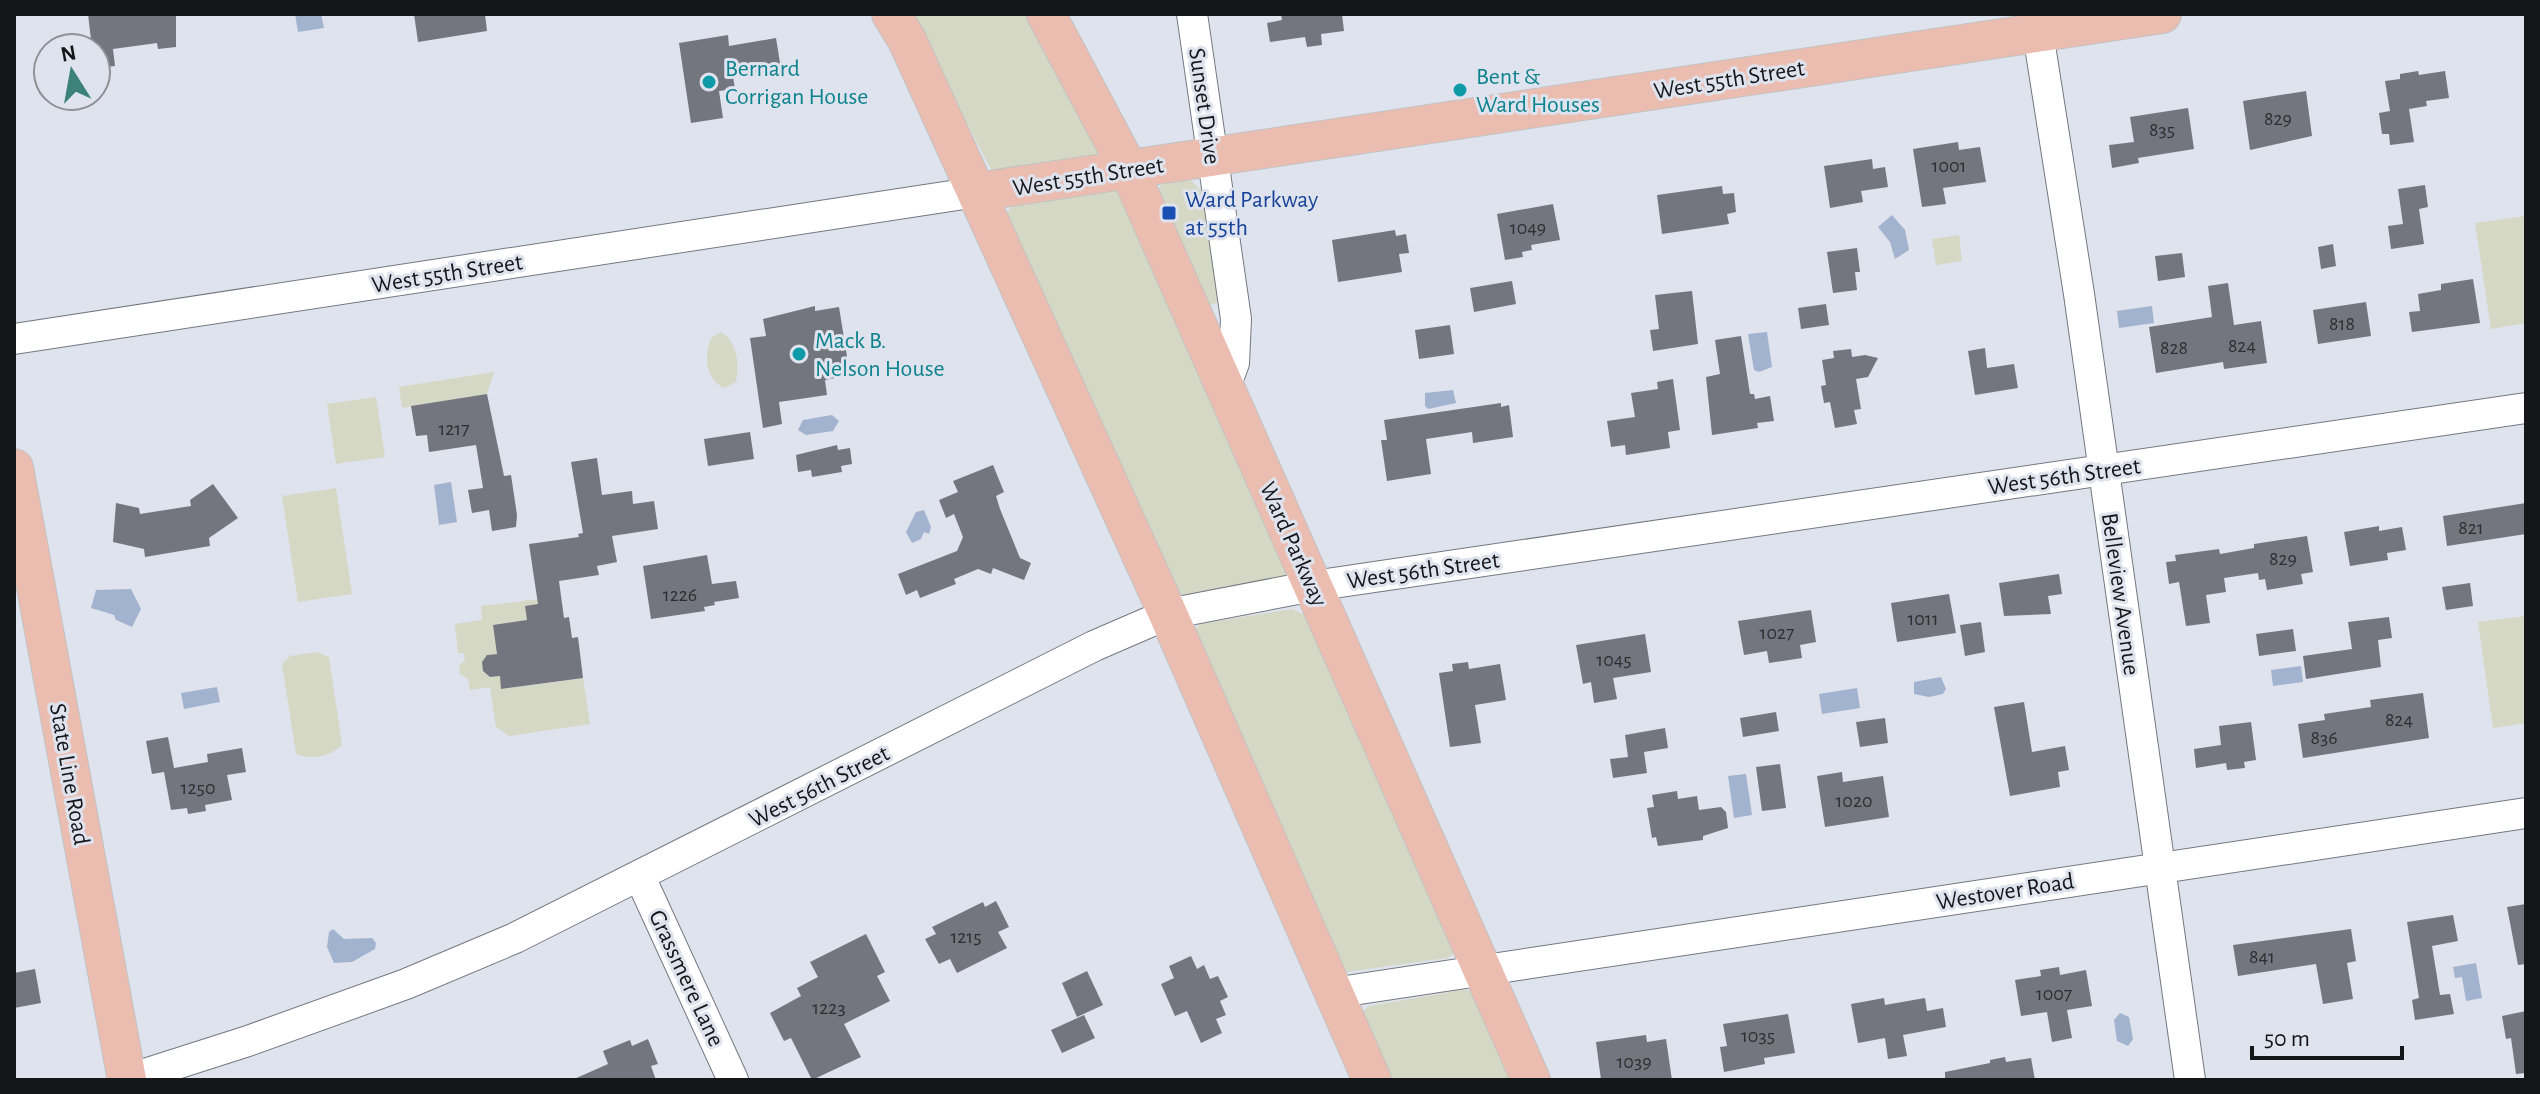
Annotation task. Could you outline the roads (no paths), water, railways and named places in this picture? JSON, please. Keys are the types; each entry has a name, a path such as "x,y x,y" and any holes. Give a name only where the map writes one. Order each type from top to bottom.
{"main road":[{"path":"891,14 907,40 1168,614 1372,1080"},
{"name":"Ward Parkway","path":"1046,14 1129,170 1531,1080"},
{"name":"West 55th Street","path":"977,192 1213,157 2036,23 2162,14"},
{"name":"State Line Road","path":"14,468 126,1080"}],"street":[{"name":"Sunset Drive","path":"1192,14 1236,319 1234,363 1225,387"},
{"name":"Belleview Avenue","path":"2036,23 2190,1080"},
{"name":"West 55th Street","path":"14,339 977,192"},
{"name":"West 56th Street","path":"126,1080 248,1041 406,984 515,938 1094,646 1168,614 1313,586 2526,408"},
{"name":"Westover Road","path":"1333,993 2526,813"},
{"name":"Grassmere Lane","path":"640,877 733,1080"}],"water":[{"path":"295,14 321,14 324,28 298,32"},
{"path":"1892,215 1905,230 1909,250 1895,259 1890,242 1878,227"},
{"path":"2152,306 2154,323 2119,328 2117,311"},
{"path":"1767,332 1772,367 1759,372 1754,370 1748,334"},
{"path":"1453,390 1456,403 1428,409 1425,406 1425,393"},
{"path":"832,415 839,421 833,431 806,435 798,430 803,420"},
{"path":"451,482 457,522 439,525 434,485"},
{"path":"924,510 931,527 929,534 924,532 921,539 912,543 906,532 916,512"},
{"path":"131,589 141,609 132,627 116,620 114,615 91,608 96,590"},
{"path":"2301,666 2303,682 2273,686 2271,670"},
{"path":"1941,677 1946,689 1943,694 1929,697 1914,694 1914,682"},
{"path":"217,687 220,702 184,709 181,693"},
{"path":"1857,688 1860,708 1822,714 1819,694"},
{"path":"1746,774 1752,815 1734,818 1728,776"},
{"path":"333,929 344,939 372,938 376,943 375,949 352,962 334,963 327,947 329,932"},
{"path":"2476,963 2482,998 2466,1001 2462,977 2455,978 2453,967"},
{"path":"2120,1013 2129,1017 2133,1039 2128,1046 2117,1041 2114,1020"}],"place":[{"name":"Bernard Corrigan House","path":"709,82"},
{"name":"Bent & Ward Houses","path":"1460,90"},
{"name":"Ward Parkway at 55th","path":"1169,213"},
{"name":"Mack B. Nelson House","path":"799,354"}]}
